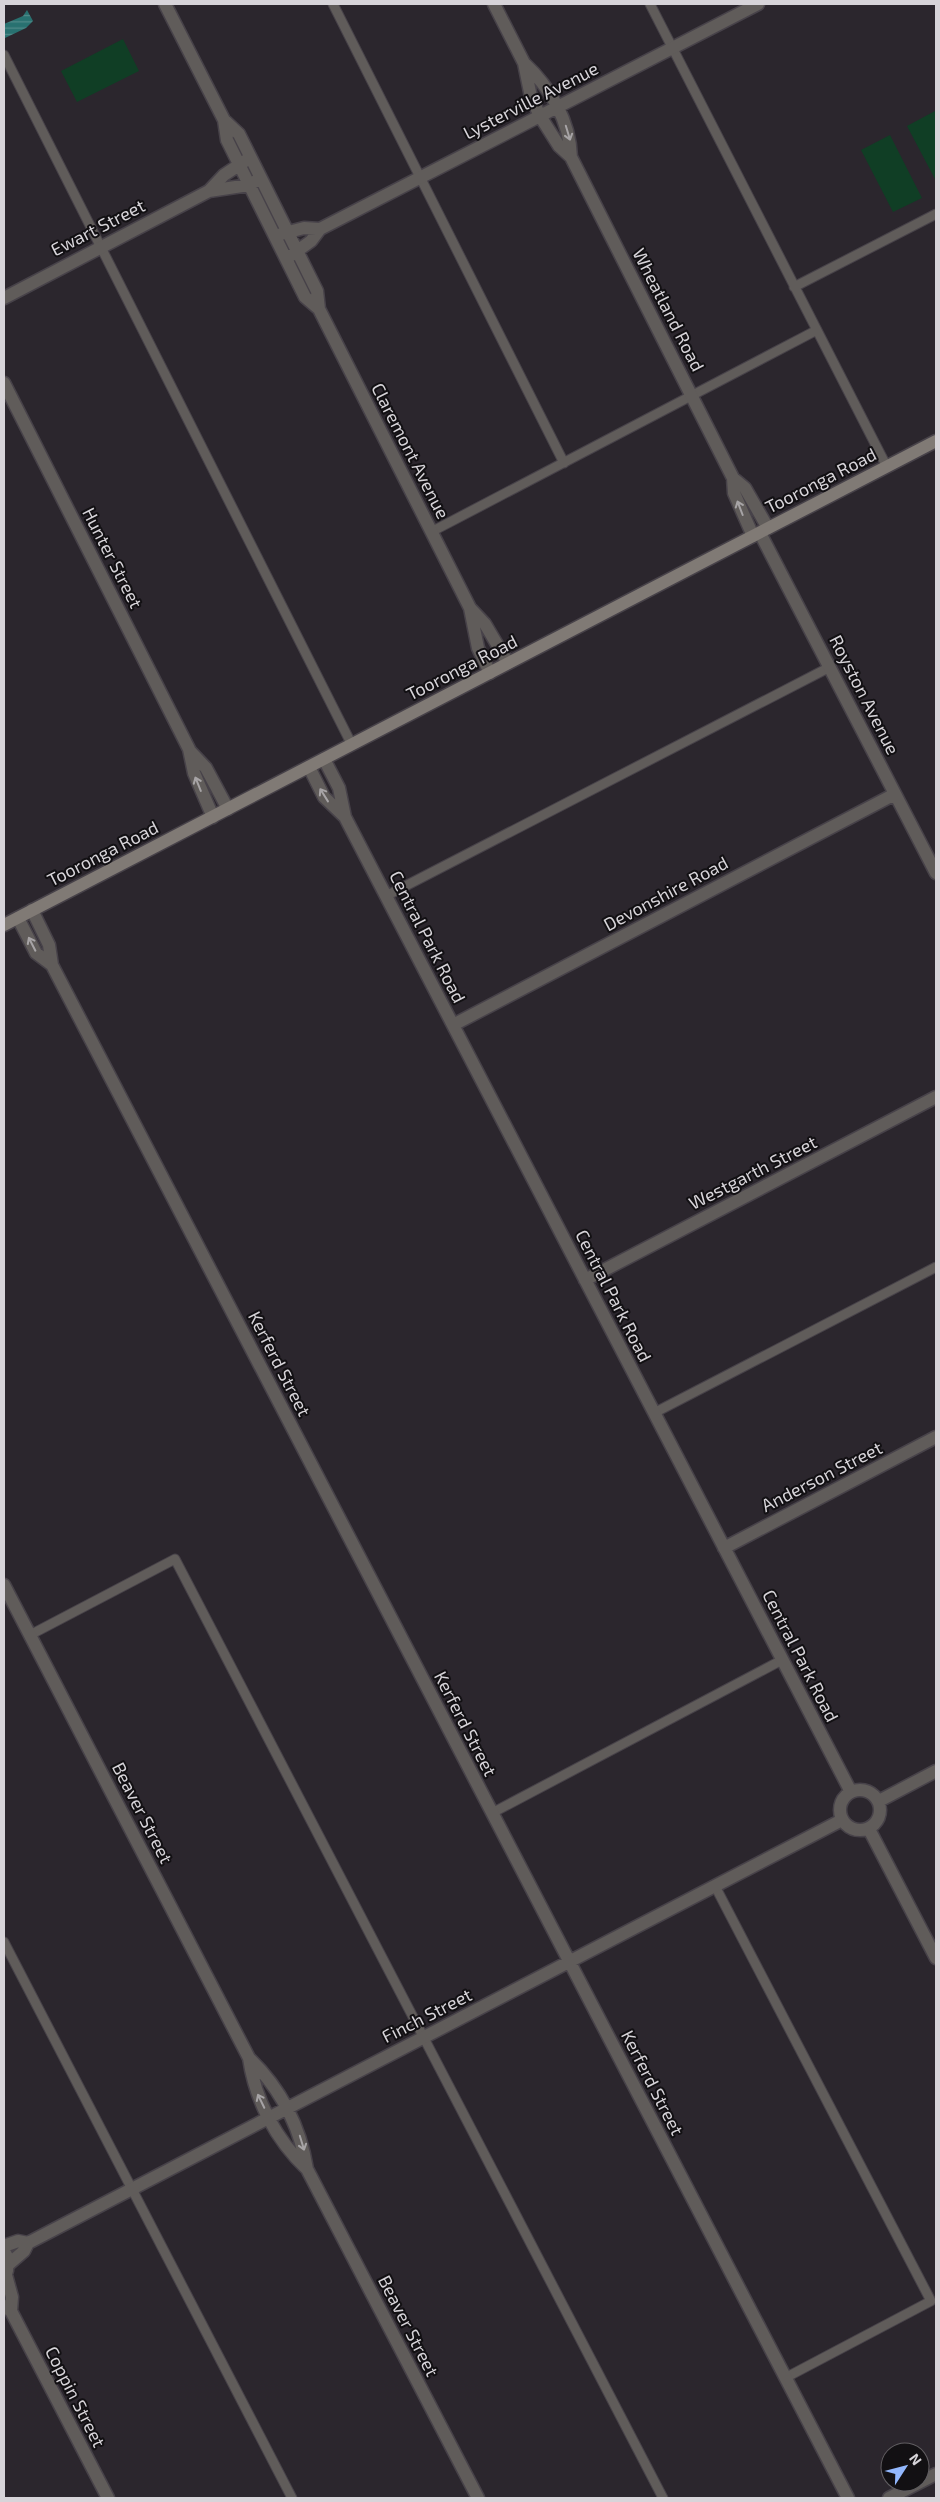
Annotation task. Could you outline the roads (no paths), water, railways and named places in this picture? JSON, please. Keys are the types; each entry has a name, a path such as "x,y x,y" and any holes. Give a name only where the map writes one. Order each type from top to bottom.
{"main road":[{"name":"Tooronga Road","path":"4,925 936,441"}],"street":[{"name":"Claremont Avenue","path":"165,4 224,120 227,140 245,161 292,256 317,291 319,309 470,608 478,648 490,673"},
{"name":"Wheatland Road","path":"494,4 524,63 531,97 540,116 559,146 571,157 733,478 734,493 760,532"},
{"name":"Lysterville Avenue","path":"281,234 320,229 758,4"},
{"name":"Wheatland Road","path":"524,63 538,76 557,107 570,140 571,157"},
{"name":"Ewart Street","path":"209,191 224,175 245,161"},
{"name":"Ewart Street","path":"4,298 100,246 209,191 255,182"},
{"name":"Lysterville Avenue","path":"292,256 311,241 320,229"},
{"name":"Hunter Street","path":"4,383 189,749 206,768 228,809"},
{"name":"Royston Avenue","path":"760,532 936,873"},
{"name":"Claremont Avenue","path":"470,608 485,624 508,664"},
{"name":"Hunter Street","path":"189,749 194,773 213,817"},
{"name":"Central Park Road","path":"324,759 341,794 345,817 851,1792"},
{"name":"Central Park Road","path":"309,767 324,796 345,817"},
{"name":"Devonshire Road","path":"453,1025 895,794"},
{"name":"Kerferd Street","path":"32,910 49,945 52,966 848,2498"},
{"name":"Kerferd Street","path":"18,918 36,953 52,966"},
{"name":"Westgarth Street","path":"585,1280 936,1097"},
{"name":"Anderson Street","path":"724,1548 936,1437"},
{"name":"Beaver Street","path":"4,1585 249,2058 267,2076 286,2109 303,2144 307,2169 478,2498"},
{"path":"879,1801 936,1771"},
{"path":"866,1790 879,1801 880,1817 869,1829 854,1829 842,1820 840,1804 851,1792 866,1790"},
{"name":"Finch Street","path":"6,2272 24,2251 28,2243 842,1820"},
{"path":"869,1829 936,1958"},
{"name":"Beaver Street","path":"249,2058 252,2080 269,2118 288,2152 307,2169"},
{"name":"Finch Street","path":"4,2246 18,2241 28,2243"},
{"name":"Coppin Street","path":"4,2251 6,2272 12,2297 7,2308 108,2498"},
{"path":"889,2498 936,2474"}],"lane":[{"path":"333,4 564,463"},
{"path":"650,4 887,467"},
{"path":"4,54 352,745"},
{"path":"794,286 936,214"},
{"path":"431,532 817,330"},
{"path":"386,896 830,667"},
{"path":"654,1413 936,1267"},
{"path":"30,1635 175,1559 663,2498"},
{"path":"492,1813 782,1660"},
{"path":"715,1886 931,2301 785,2378"},
{"path":"4,1942 292,2498"}],"water":[{"path":"27,10 33,21 26,28 5,38 4,24 23,16"}]}
